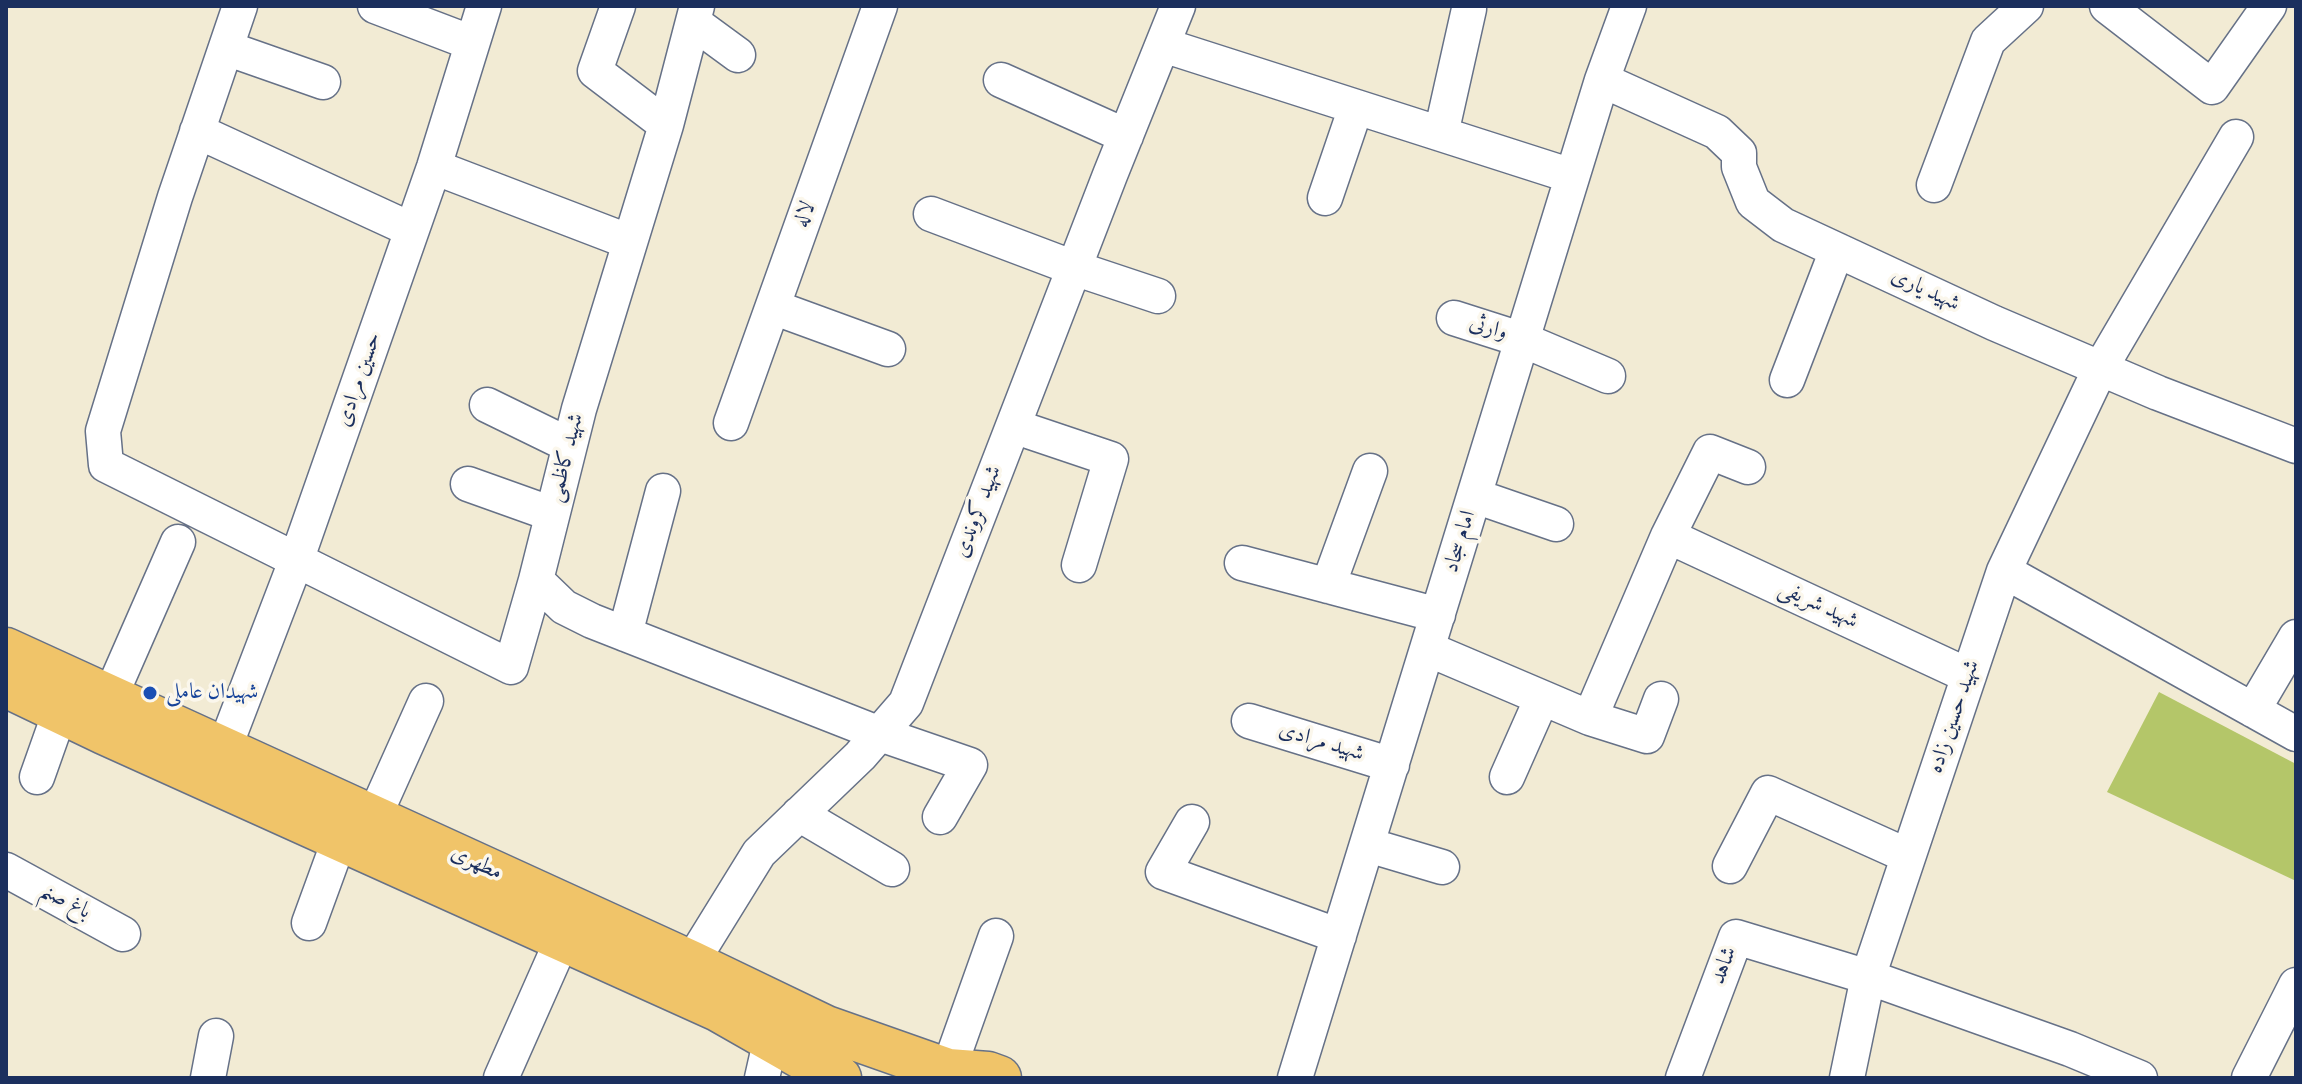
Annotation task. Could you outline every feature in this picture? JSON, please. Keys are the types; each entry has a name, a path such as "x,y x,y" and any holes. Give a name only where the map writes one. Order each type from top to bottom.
{"main road":[{"name":"مطهری","path":"6,650 224,749 357,828 563,938 718,1009 766,1058 839,1078"},
{"name":"مطهری","path":"6,685 60,712 691,963 826,1028 941,1075 988,1074 999,1078"}],"street":[{"path":"240,6 197,131 103,431 106,465 296,561"},
{"path":"375,6 472,43"},
{"name":"حسین مرادی","path":"224,749 296,561 412,230 484,6"},
{"path":"618,6 595,71 666,125"},
{"name":"لاله","path":"731,423 880,6"},
{"name":"شهید کروندی","path":"691,963 759,853 860,756 906,703 1178,6"},
{"name":"امام سجاد","path":"1295,1078 1572,176 1629,6"},
{"path":"1934,185 1988,41 2026,6"},
{"path":"2107,6 2212,87 2269,6"},
{"path":"1441,134 1469,9"},
{"path":"695,14 738,55"},
{"name":"شهید کاظمی","path":"296,561 511,667 569,445 666,125 695,14"},
{"path":"1163,45 1572,176"},
{"path":"226,48 323,82"},
{"path":"1001,80 1126,136"},
{"name":"شهید یاری","path":"1602,80 1717,132 1739,153 1739,167 1753,202 1783,225 2100,369 2296,446"},
{"path":"1325,198 1356,107"},
{"path":"197,131 412,230"},
{"name":"شهید حسین زاده","path":"1847,1078 1868,977 2004,571 2100,369 2236,137"},
{"path":"434,167 630,242"},
{"path":"931,214 1158,296"},
{"path":"1787,380 1837,250"},
{"path":"773,307 888,349"},
{"name":"وارثی","path":"1454,318 1523,340 1608,376"},
{"path":"487,405 569,445"},
{"path":"1013,426 1111,459 1079,565"},
{"path":"1590,718 1668,536 1710,452 1748,467"},
{"path":"1328,586 1370,471"},
{"path":"468,484 552,514"},
{"path":"625,634 663,491"},
{"path":"1475,496 1556,524"},
{"name":"شهید شریفی","path":"1668,536 1969,676"},
{"path":"110,697 178,542"},
{"path":"1242,563 1438,615"},
{"path":"2004,571 2296,734"},
{"path":"536,580 564,607 625,634 880,734 970,765 940,817"},
{"path":"2253,710 2296,637"},
{"path":"1428,649 1590,718 1647,736 1661,699"},
{"path":"1507,777 1542,698"},
{"path":"309,923 426,701"},
{"path":"37,777 60,712"},
{"name":"شهید مرادی","path":"1249,721 1392,765"},
{"path":"1730,866 1768,793 1908,856"},
{"path":"799,814 892,869"},
{"path":"1192,822 1163,872 1339,936"},
{"path":"1368,845 1442,867"},
{"name":"باغ صنم","path":"6,870 123,934"},
{"path":"941,1075 996,936"},
{"name":"شاهد","path":"1683,1078 1736,937 1868,977"},
{"path":"501,1078 563,938"},
{"path":"1868,977 2070,1049 2140,1078"},
{"path":"2249,1078 2296,985"},
{"path":"208,1078 216,1036"}],"green space":[{"path":"2159,692 2296,764 2296,881 2107,792"}],"place":[{"name":"شهیدان عاملی","path":"150,693"}]}
